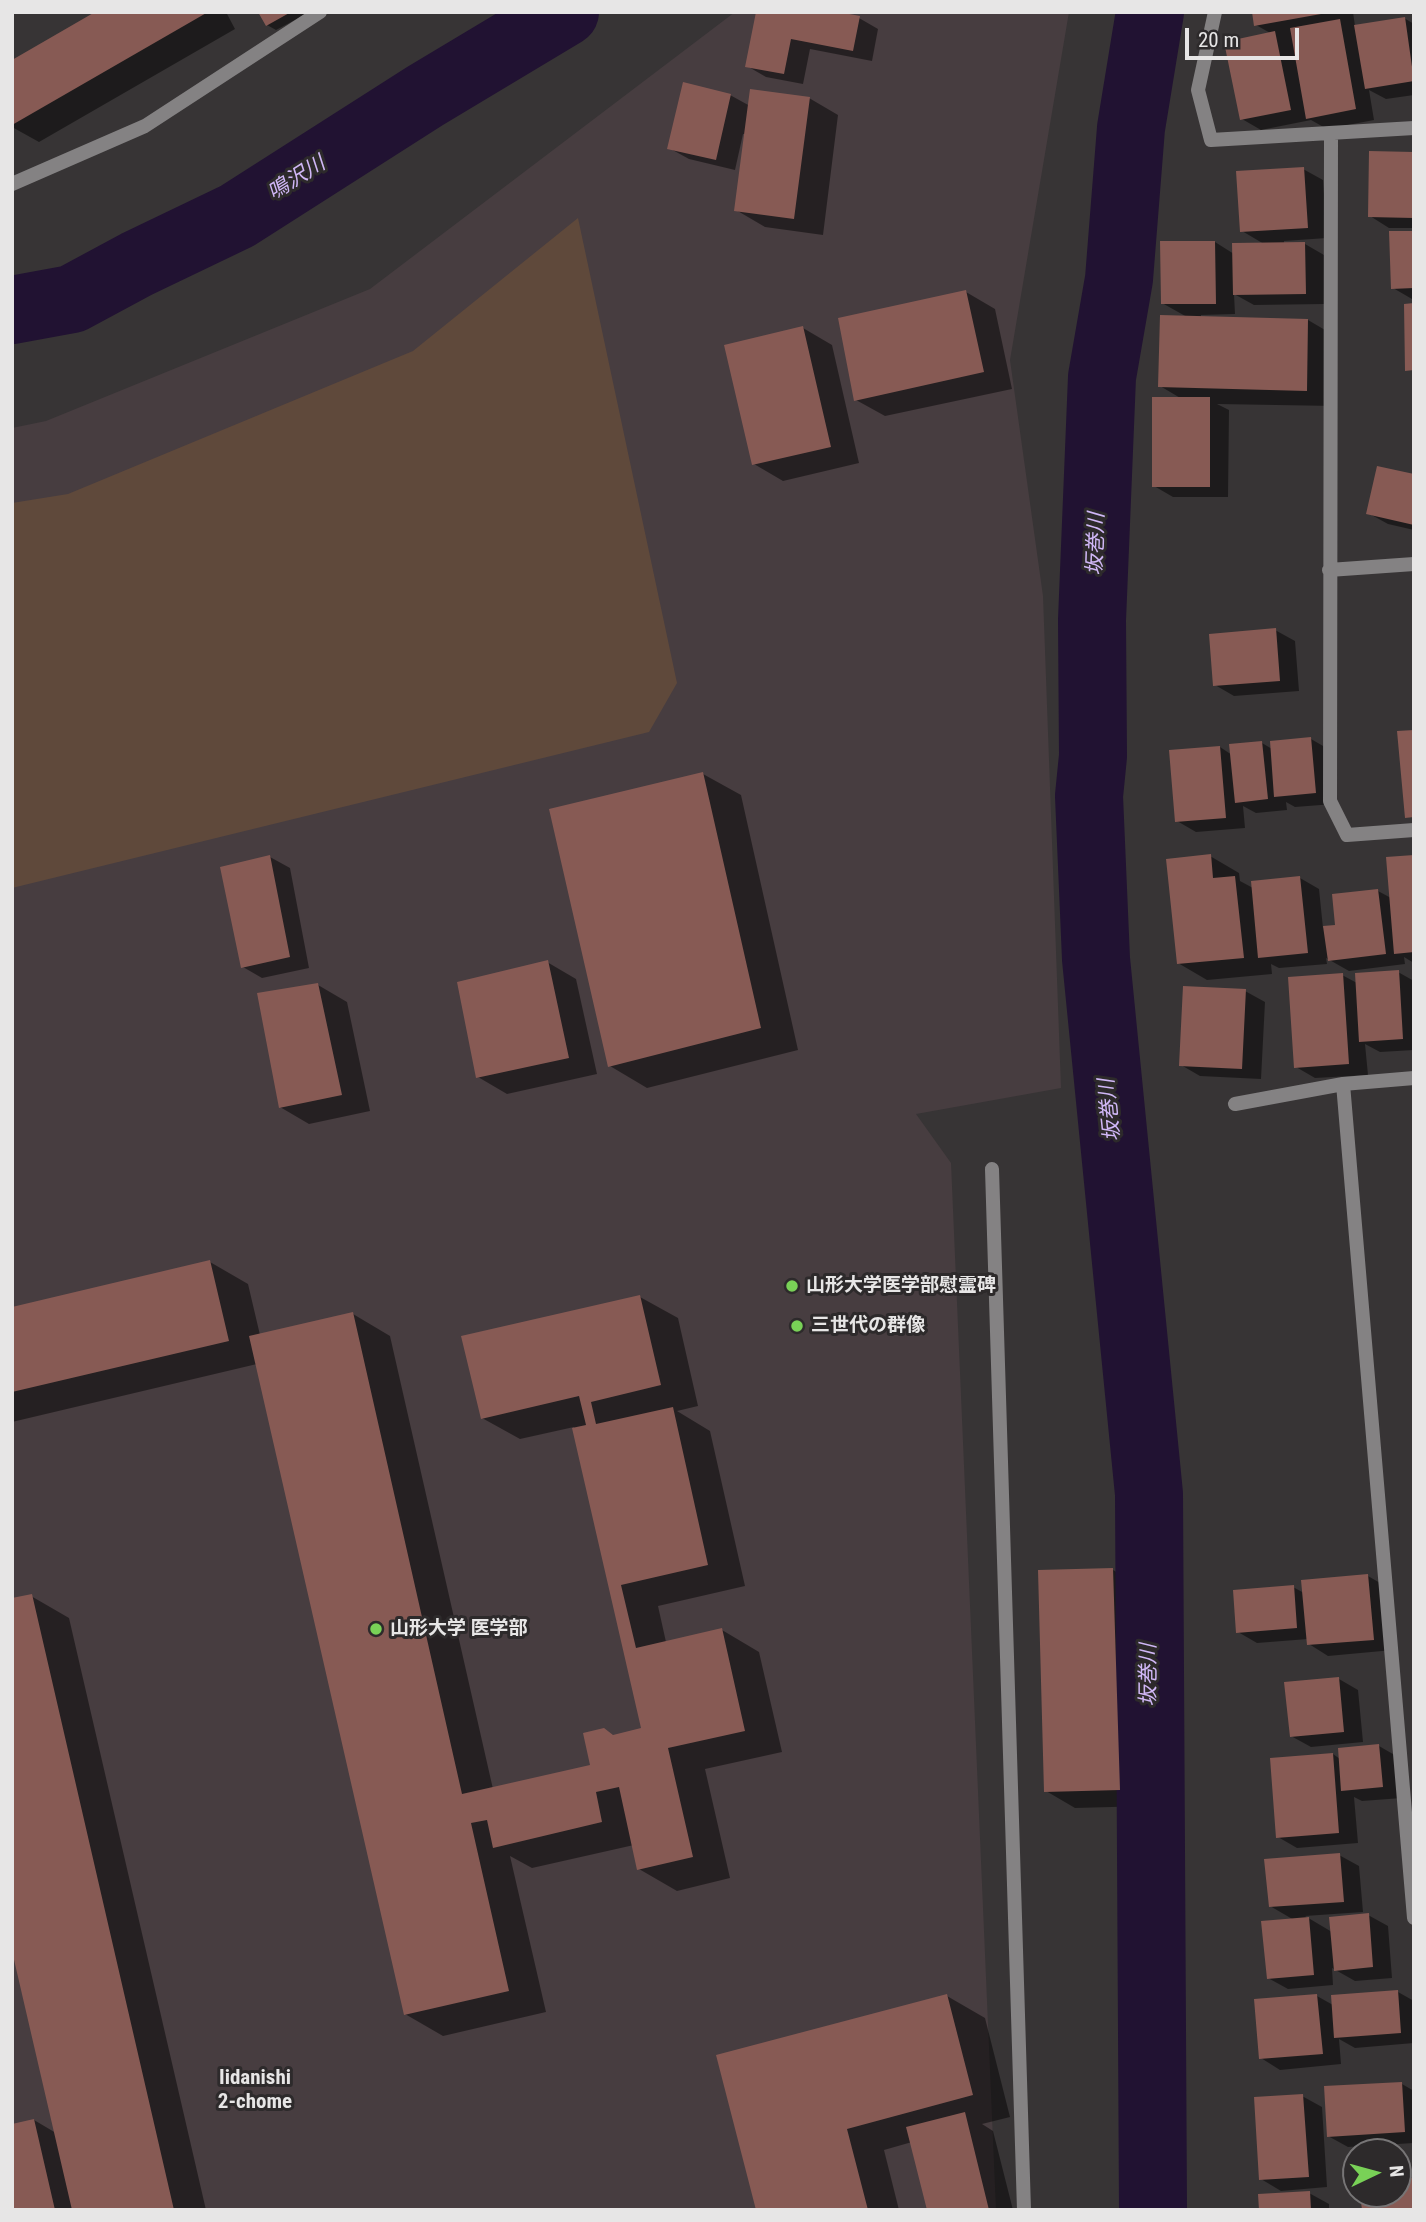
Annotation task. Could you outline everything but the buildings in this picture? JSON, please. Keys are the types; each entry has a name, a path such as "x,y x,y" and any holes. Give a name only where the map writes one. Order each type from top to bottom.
{"street":[{"path":"12,184 145,126 320,12"},
{"path":"1215,12 1198,90 1211,140 1414,128"},
{"path":"1331,134 1330,801 1347,835 1414,830"},
{"path":"1329,570 1414,564"},
{"path":"1235,1104 1343,1084 1414,1078"},
{"path":"1343,1084 1414,1918"},
{"path":"992,1169 1024,2210"}],"shaded area":[{"path":"735,12 1069,12 1010,360 1043,596 1061,1088 916,1114 951,1163 996,2210 12,2210 12,428 46,421 370,289"},
{"path":"578,218 677,683 649,732 12,888 12,503 68,494 413,351"}],"waterway":[{"name":"鳴沢川","path":"12,310 72,299 237,216 425,96 565,12"},
{"name":"坂巻川","path":"1150,12 1131,128 1119,279 1102,377 1092,620 1093,756 1089,796 1096,959 1149,1494 1153,2210"}],"place":[{"name":"山形大学医学部慰霊碑","path":"792,1286"},
{"name":"三世代の群像","path":"797,1326"},
{"name":"山形大学 医学部","path":"376,1629"}],"district":[{"name":"Iidanishi 2-chome","path":"255,2091"}]}
